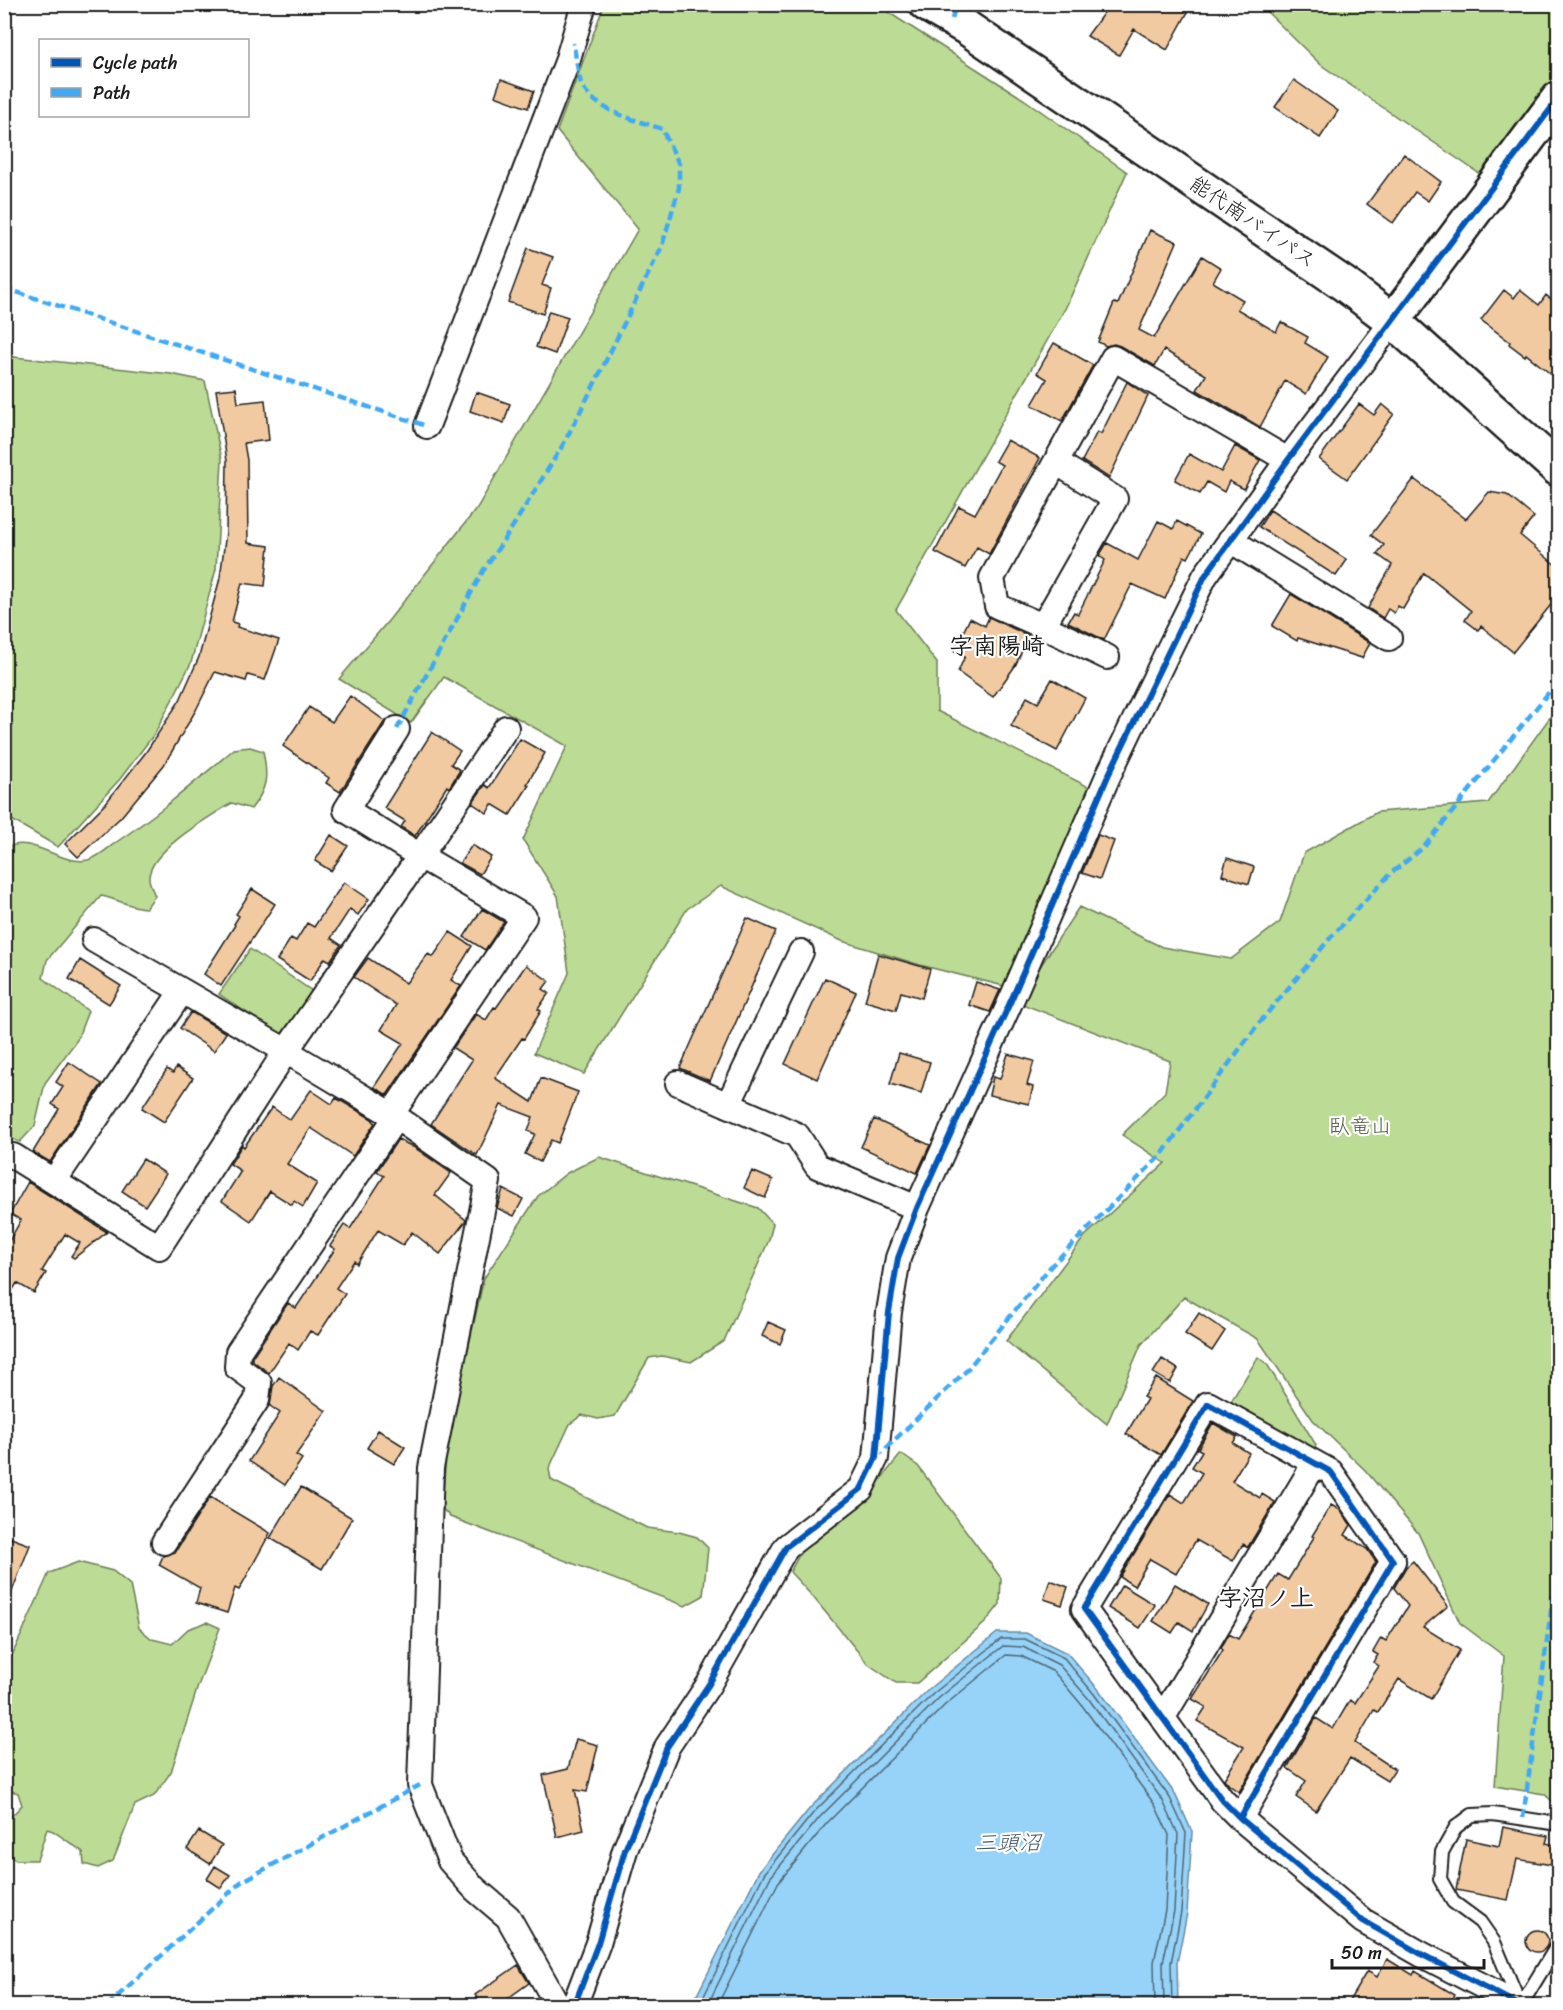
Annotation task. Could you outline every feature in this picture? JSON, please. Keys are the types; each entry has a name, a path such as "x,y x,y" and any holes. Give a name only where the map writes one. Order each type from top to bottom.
{"main road":[{"name":"能代南バイパス","path":"926,4 967,28 1344,284 1393,321 1558,469"},
{"path":"1393,321 1558,99"}],"street":[{"path":"427,426 567,62 584,4"},
{"path":"574,2006 598,1943 625,1850 667,1747 709,1684 786,1547 861,1489 876,1458 891,1301 898,1258 917,1208 1013,996 1108,776 1205,576 1288,459 1393,321"},
{"path":"1107,657 997,606 992,578 1113,358 1288,459"},
{"path":"1043,626 1115,499 1056,462"},
{"path":"1230,540 1389,638"},
{"path":"13,1156 159,1247 286,1051 506,728"},
{"path":"164,1542 257,1400 259,1383 237,1367 238,1352 524,917 346,810 398,729"},
{"path":"94,940 394,1116 488,1181 431,1468 420,1785 450,1861 475,1889 508,1917 558,2006"},
{"path":"728,1105 801,952"},
{"path":"54,1182 182,991"},
{"path":"678,1083 797,1135 817,1166 917,1208"},
{"path":"1240,1818 1393,1561 1331,1472 1208,1404 1084,1609 1222,1800 1240,1818 1363,1921 1420,1954 1521,2005"},
{"path":"1163,1717 1315,1463"}],"lane":[{"path":"1521,2005 1494,1942 1480,1922 1453,1902 1440,1879 1442,1852 1456,1827 1472,1815 1493,1814 1558,1824"},
{"path":"1521,2005 1558,1944"}],"green space":[{"path":"604,5 877,5 1025,100 1127,172 1066,307 896,610 937,663 937,711 1101,793 1008,987 920,965 842,941 721,886 687,909 584,1074 534,1053 569,973 558,896 523,840 567,746 444,677 411,723 339,679 389,620 477,508 638,229 557,131"},
{"path":"1260,5 1558,5 1558,84 1490,181 1321,65"},
{"path":"5,356 171,374 205,381 222,460 216,569 191,663 155,733 120,779 58,847 5,816"},
{"name":"臥竜山","path":"1558,706 1558,1806 1544,1794 1495,1786 1504,1656 1460,1623 1418,1533 1365,1470 1313,1420 1258,1339 1184,1297 1141,1345 1107,1424 1006,1341 1085,1236 1165,1163 1122,1135 1165,1092 1170,1061 1017,1002 1079,907 1162,947 1231,959 1280,922 1304,853 1377,812 1488,803"},
{"path":"250,747 263,751 266,768 264,788 251,809 232,803 183,835 159,857 152,868 149,880 155,896 146,908 101,896 47,960 43,978 88,1011 77,1040 45,1083 35,1126 20,1142 9,1138 4,1128 5,849 25,844 77,861 91,859 161,810 234,749"},
{"path":"250,949 315,993 284,1038 219,994"},
{"path":"599,1157 758,1208 773,1224 769,1240 724,1341 691,1362 662,1356 649,1358 615,1416 598,1419 582,1415 570,1424 549,1469 551,1480 647,1528 697,1537 708,1548 703,1596 685,1606 450,1517 442,1508 447,1441 484,1278 538,1196 567,1173"},
{"path":"1258,1357 1267,1364 1316,1445 1313,1453 1230,1403"},
{"path":"901,1454 918,1466 1001,1578 1000,1604 986,1622 917,1683 896,1683 868,1664 790,1572 805,1544 869,1494"},
{"path":"78,1562 113,1571 130,1585 139,1628 152,1639 172,1644 188,1629 207,1622 220,1628 198,1686 171,1772 154,1796 135,1805 113,1861 98,1868 84,1864 83,1852 47,1829 37,1860 16,1860 5,1853 5,1823 22,1805 18,1793 5,1789 5,1671 49,1573"}],"water":[{"name":"三頭沼","path":"997,1633 1026,1633 1067,1653 1099,1690 1175,1794 1192,1832 1187,1913 1177,1963 1178,2005 692,2005 759,1871 810,1808 930,1688"}],"building":[{"path":"1110,4 1179,4 1189,10 1167,50 1134,29 1119,55 1087,36"},
{"path":"501,79 534,91 528,108 495,96"},
{"path":"1294,80 1338,111 1320,138 1275,107"},
{"path":"1404,154 1441,182 1428,201 1415,192 1393,223 1367,204"},
{"path":"1150,230 1177,242 1139,330 1154,338 1202,256 1221,268 1213,282 1243,300 1237,309 1276,332 1281,322 1308,337 1305,343 1328,357 1306,394 1285,381 1260,427 1197,390 1206,375 1164,350 1155,366 1120,346 1114,344 1106,346 1098,342 1114,303 1118,304"},
{"path":"528,248 553,257 542,285 551,288 543,314 508,302"},
{"path":"1504,290 1514,298 1520,290 1539,305 1546,295 1558,305 1558,380 1481,320"},
{"path":"549,311 568,317 555,354 536,347"},
{"path":"1054,343 1093,365 1062,421 1032,405 1047,379 1037,373"},
{"path":"1127,382 1148,396 1109,478 1082,461 1097,432 1101,434"},
{"path":"236,388 238,403 265,400 269,440 244,443 247,460 248,543 269,546 265,586 242,583 232,622 238,624 237,627 279,640 265,680 248,675 246,681 215,672 164,765 121,817 78,857 65,844 105,804 146,752 180,700 199,657 220,578 226,532 227,461 216,390"},
{"path":"476,392 510,404 504,423 470,411"},
{"path":"1359,404 1374,415 1382,404 1394,414 1347,479 1319,459"},
{"path":"1007,440 1040,458 989,554 977,547 965,568 935,552 959,506 975,514 1002,465 995,461"},
{"path":"1235,446 1260,460 1244,489 1229,481 1224,492 1207,482 1200,494 1175,480 1189,454 1221,472"},
{"path":"1414,479 1466,519 1489,492 1507,495 1534,517 1520,535 1558,567 1558,596 1513,652 1481,626 1478,630 1465,620 1471,611 1424,573 1403,609 1398,606 1394,613 1388,609 1383,618 1368,608 1392,565 1377,554 1384,545 1371,535"},
{"path":"1270,510 1347,560 1336,576 1259,527"},
{"path":"1158,521 1173,529 1177,521 1201,534 1188,558 1184,556 1165,599 1132,584 1104,640 1068,622 1074,612 1078,614 1105,560 1099,556 1107,543 1138,560"},
{"path":"1291,594 1370,643 1362,658 1298,638 1297,641 1272,626"},
{"path":"989,617 1029,636 1015,666 993,697 958,672 965,656 954,651 970,618 985,626"},
{"path":"1052,679 1085,698 1057,751 1011,726 1027,697 1038,703"},
{"path":"350,696 385,721 340,792 326,783 329,778 283,746 309,707 332,722"},
{"path":"432,732 460,751 451,764 460,770 415,836 401,827 405,821 384,808"},
{"path":"520,739 545,753 510,815 492,804 487,813 472,803 485,785 489,788"},
{"path":"331,835 348,846 331,871 315,861"},
{"path":"1098,835 1114,841 1100,879 1082,873"},
{"path":"472,845 491,857 480,874 460,863"},
{"path":"1227,858 1254,867 1249,884 1222,875"},
{"path":"344,882 369,899 358,915 350,909 331,938 341,945 330,961 325,958 310,981 277,960 291,938 296,941 307,923 314,927"},
{"path":"252,889 275,904 221,986 204,974 235,925 239,916 236,914"},
{"path":"482,909 504,922 485,950 464,937"},
{"path":"747,918 776,931 710,1081 680,1068"},
{"path":"450,932 472,946 451,980 461,986 387,1095 374,1087 403,1043 381,1030 396,1005 354,977 368,958 406,983 428,954 433,957"},
{"path":"878,954 930,969 922,998 901,992 896,1010 865,1001"},
{"path":"80,960 121,986 109,1004 69,979"},
{"path":"526,965 549,981 543,989 549,993 538,1009 541,1011 524,1039 522,1038 495,1078 532,1102 541,1078 578,1092 558,1143 551,1140 540,1162 525,1154 535,1134 528,1131 533,1117 501,1105 477,1155 431,1124 472,1060 453,1048 476,1014 486,1020"},
{"path":"825,978 856,992 817,1079 785,1064"},
{"path":"976,982 1000,990 990,1012 969,1005"},
{"path":"191,1012 226,1033 214,1051 180,1028"},
{"path":"899,1053 930,1062 921,1093 890,1084"},
{"path":"1008,1054 1034,1061 1027,1085 1033,1087 1029,1104 989,1095 993,1077 1000,1079"},
{"path":"69,1062 102,1084 50,1162 33,1152 59,1109 52,1104 63,1087 56,1082"},
{"path":"176,1067 193,1078 164,1122 142,1108 167,1069 173,1073"},
{"path":"311,1090 332,1104 336,1098 375,1123 353,1156 311,1128 287,1164 317,1183 303,1207 294,1201 292,1205 270,1191 251,1221 222,1201 241,1171 230,1164 272,1107 290,1120"},
{"path":"874,1119 930,1145 917,1173 861,1147"},
{"path":"398,1139 451,1173 435,1195 466,1220 465,1222 440,1254 412,1232 403,1245 378,1230 357,1264 354,1261 336,1288 345,1294 318,1335 310,1331 298,1350 289,1343 269,1373 252,1360 252,1357 288,1303 296,1308 335,1249 330,1246 344,1225 350,1229 384,1176 377,1171"},
{"path":"143,1159 166,1174 145,1206 122,1191"},
{"path":"752,1171 773,1180 765,1198 744,1188"},
{"path":"28,1182 107,1232 74,1258 71,1256 80,1243 65,1234 42,1271 46,1273 34,1293 17,1283 4,1304 4,1250 21,1220 10,1214"},
{"path":"503,1189 523,1199 514,1216 497,1208"},
{"path":"1199,1313 1225,1331 1212,1351 1185,1334"},
{"path":"768,1322 786,1330 780,1344 762,1336"},
{"path":"1162,1359 1178,1369 1170,1383 1153,1373"},
{"path":"279,1377 326,1411 296,1455 302,1459 285,1485 249,1461 280,1413 270,1406 273,1386"},
{"path":"1156,1378 1193,1401 1161,1455 1126,1434 1147,1399 1143,1397"},
{"path":"1213,1423 1237,1437 1233,1443 1249,1453 1232,1481 1260,1498 1262,1494 1275,1502 1248,1547 1243,1544 1233,1561 1196,1540 1176,1574 1150,1559 1134,1586 1120,1577 1170,1494 1184,1503 1202,1473 1192,1467 1202,1451 1198,1449"},
{"path":"378,1430 405,1447 394,1464 367,1448"},
{"path":"301,1487 352,1518 322,1569 270,1538"},
{"path":"210,1497 270,1533 239,1590 235,1588 227,1613 196,1603 200,1588 159,1565 163,1556 175,1552"},
{"path":"1331,1505 1340,1510 1351,1525 1345,1535 1367,1549 1376,1562 1239,1792 1224,1779 1244,1747 1197,1721 1206,1707 1192,1699 1223,1650 1221,1648 1229,1634 1238,1639 1278,1574 1288,1580"},
{"path":"11,1538 30,1545 6,1607 4,1555"},
{"path":"1413,1561 1448,1606 1423,1627 1460,1650 1431,1699 1399,1679 1378,1712 1374,1710 1355,1743 1395,1769 1387,1781 1350,1758 1316,1811 1296,1797 1306,1781 1287,1768 1316,1718 1333,1729 1350,1700 1355,1703 1379,1666 1373,1662 1378,1655 1373,1652 1381,1638 1386,1641 1408,1606 1394,1588 1406,1567"},
{"path":"1050,1580 1068,1587 1062,1605 1044,1599"},
{"path":"1175,1584 1208,1604 1193,1631 1179,1622 1172,1633 1153,1621"},
{"path":"1122,1585 1155,1605 1140,1628 1108,1608"},
{"path":"576,1739 598,1745 587,1792 575,1790 584,1830 557,1837 543,1775 568,1769"},
{"path":"1503,1827 1548,1836 1546,1843 1558,1846 1558,1866 1517,1859 1508,1900 1456,1890 1466,1839 1499,1846"},
{"path":"199,1831 222,1845 210,1864 187,1849"},
{"path":"215,1866 230,1875 221,1888 207,1879"},
{"path":"1537,1930 1545,1933 1548,1941 1545,1949 1537,1952 1529,1949 1526,1941 1529,1933"},
{"path":"1387,1959 1413,1975 1415,1971 1455,1995 1449,2006 1346,2006 1367,1971 1377,1977"},
{"path":"518,1965 529,1983 497,2006 483,2006 475,1995"}],"marked path":[{"path":"952,19 956,4"},
{"path":"397,729 483,571 564,443 662,246 679,188 679,164 662,129 615,112 593,99 585,91 580,80 573,43"},
{"path":"4,288 427,426"},
{"path":"876,1458 966,1371 1051,1266 1162,1154 1259,1023 1332,936 1390,874 1424,847 1558,681"},
{"path":"1523,1818 1558,1559"},
{"path":"107,2006 241,1882 420,1785"}],"cycle path":[{"path":"574,2006 598,1943 625,1850 667,1747 709,1684 786,1547 861,1489 876,1458 889,1312 898,1258 917,1208 1013,996 1108,776 1205,576 1288,460 1558,99"},
{"path":"1240,1818 1393,1561 1331,1472 1208,1404 1084,1609 1222,1800 1240,1818 1363,1921 1521,2006"}],"district":[{"name":"字南陽崎","path":"997,646"},
{"name":"字沼ノ上","path":"1266,1598"}]}
